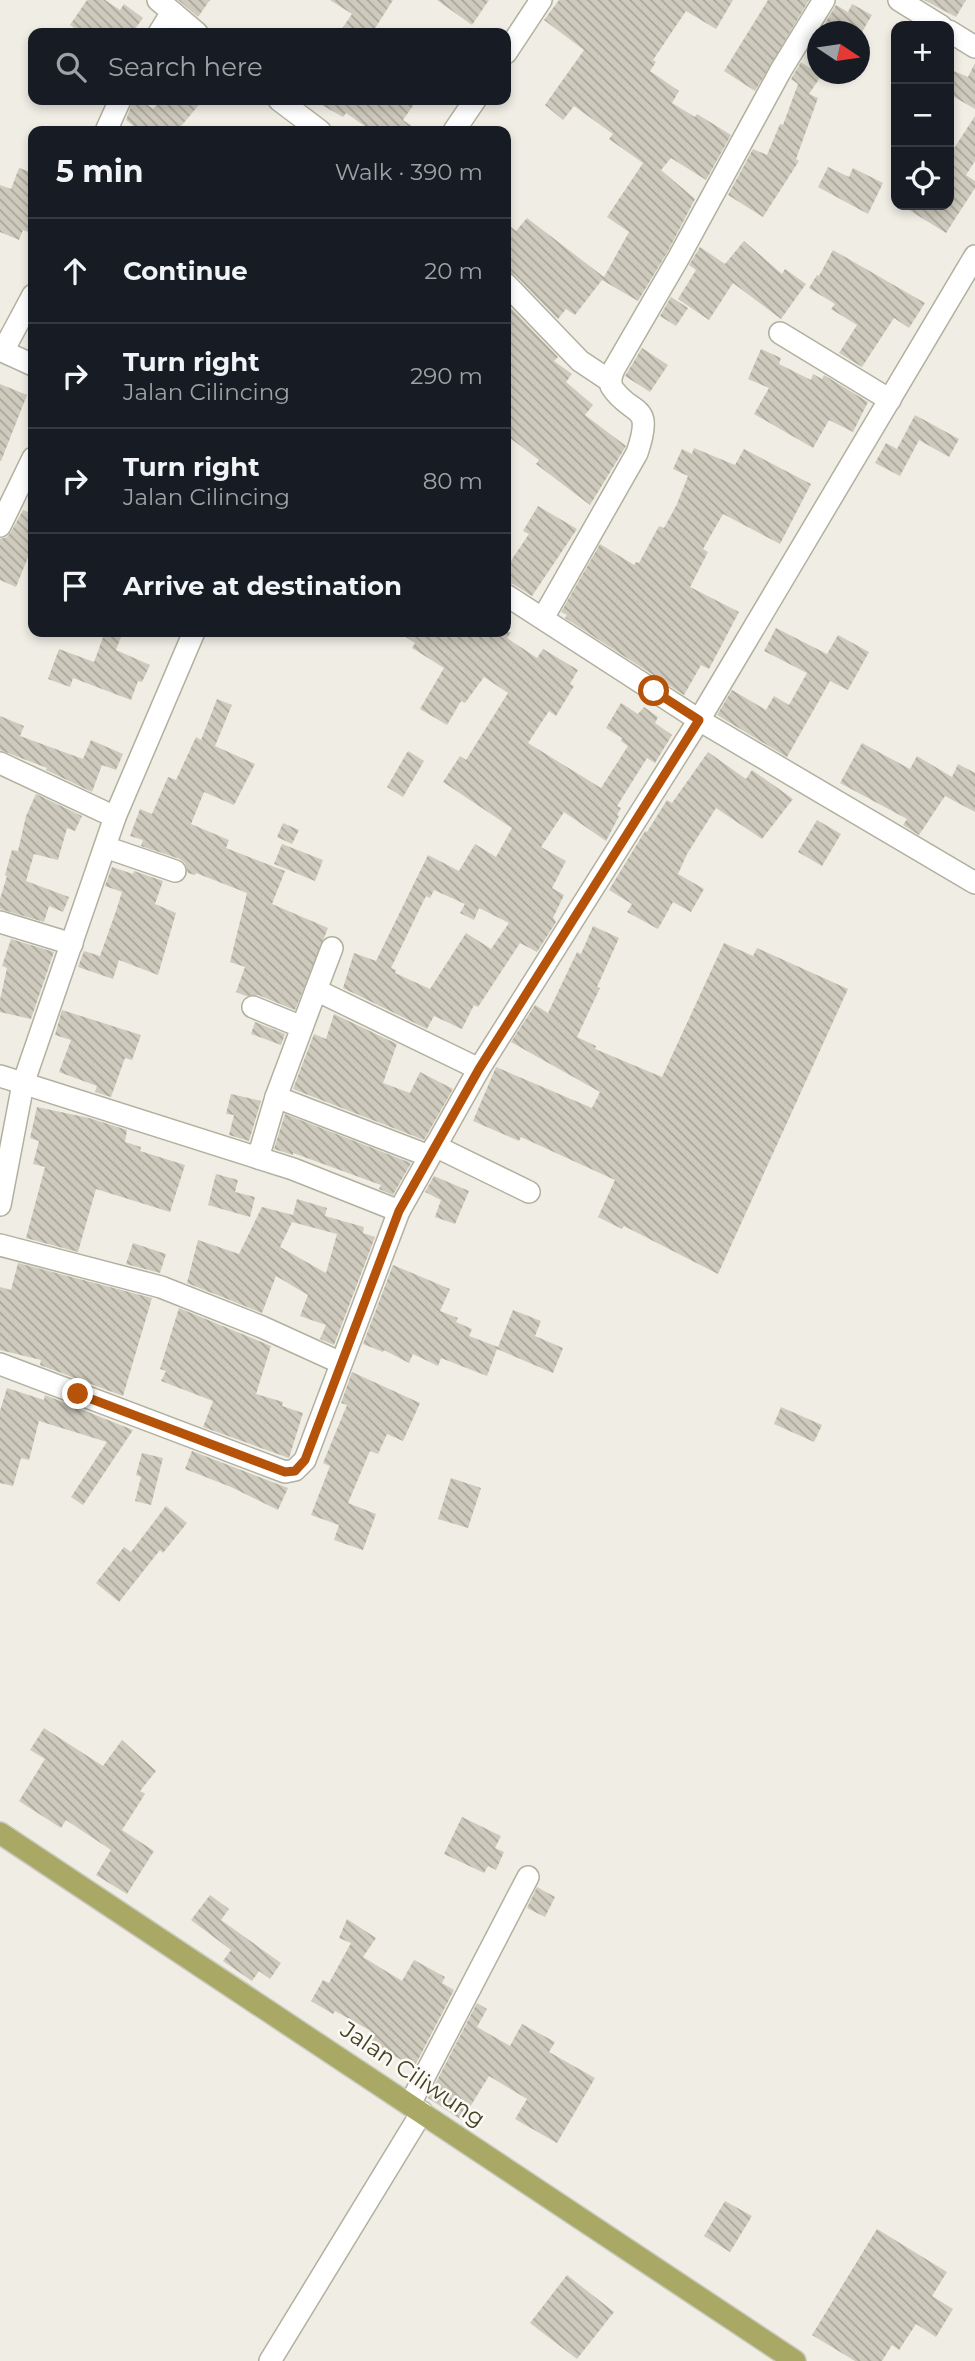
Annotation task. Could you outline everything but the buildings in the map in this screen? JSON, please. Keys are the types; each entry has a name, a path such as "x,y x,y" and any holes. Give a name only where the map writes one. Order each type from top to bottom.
{"main road":[{"name":"Jalan Ciliwung","path":"0,1833 795,2361"}],"street":[{"path":"511,45 541,0"},
{"path":"610,381 620,357 679,257 781,70 824,0"},
{"path":"899,0 933,21"},
{"path":"160,28 165,6 191,28"},
{"path":"954,34 975,47"},
{"path":"108,126 118,105"},
{"path":"286,105 313,126"},
{"path":"457,126 472,105"},
{"path":"0,1364 285,1472 295,1471 305,1460 399,1211 432,1151 479,1069 699,720 975,256"},
{"path":"511,289 580,361 610,381 614,391 643,417 642,438 637,453 543,618"},
{"path":"28,304 1,351 28,363"},
{"path":"780,333 890,400"},
{"path":"0,526 28,468"},
{"path":"511,598 699,720 975,883"},
{"path":"0,1205 3,1177 23,1084 116,817 192,637"},
{"path":"0,763 116,817"},
{"path":"105,847 175,871"},
{"path":"0,922 72,944"},
{"path":"258,1158 276,1097 332,948"},
{"path":"316,990 479,1069"},
{"path":"253,1007 302,1027"},
{"path":"0,1076 258,1158 399,1211"},
{"path":"276,1097 432,1151 529,1192"},
{"path":"0,1245 161,1287 262,1327 341,1363"},
{"path":"270,2361 416,2108 528,1877"}],"route":[{"path":"78,1394 285,1472 295,1471 305,1460 399,1211 479,1069 699,720 654,691"}]}
